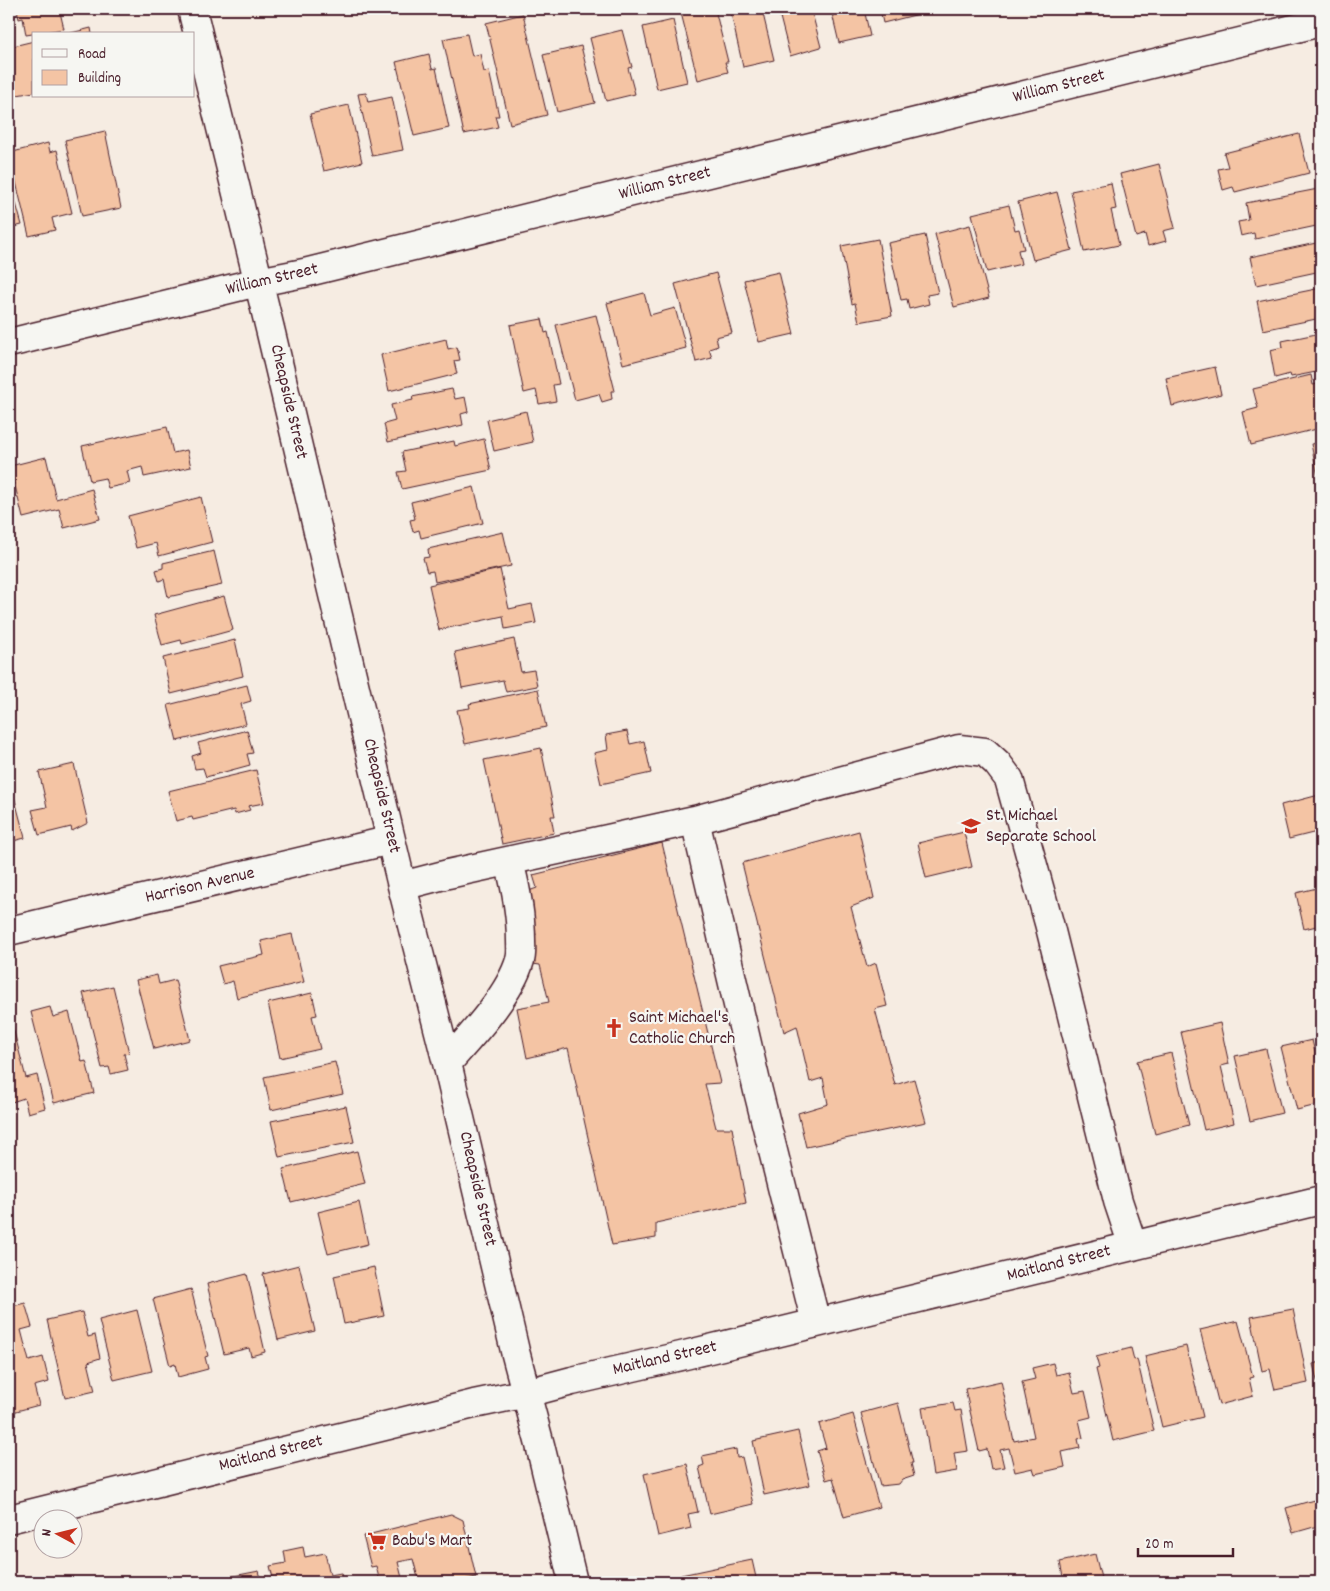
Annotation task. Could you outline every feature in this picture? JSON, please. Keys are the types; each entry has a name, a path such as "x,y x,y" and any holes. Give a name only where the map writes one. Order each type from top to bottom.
{"street":[{"name":"Cheapside Street","path":"192,9 402,886 573,1582"},
{"name":"William Street","path":"9,342 258,282 304,273 1321,22"},
{"path":"402,886 694,820 959,749 985,752 997,763 1009,779 1012,788 1049,923 1118,1201 1133,1246"},
{"path":"694,820 758,1091 816,1323"},
{"name":"Harrison Avenue","path":"9,932 391,840"},
{"path":"447,1064 481,1025 496,1004 512,980 520,958 520,913 509,861"},
{"name":"Maitland Street","path":"9,1519 474,1404 527,1393 1321,1200"}],"building":[{"path":"17,9 67,9 67,11 60,12 64,29 32,32 32,34 26,35 23,18 19,19"},
{"path":"290,9 306,9 291,13"},
{"path":"680,9 715,9 728,62 725,62 728,72 698,80"},
{"path":"730,9 759,9 761,14 763,14 774,60 743,67"},
{"path":"778,9 811,9 821,47 790,56"},
{"path":"831,9 864,9 870,36 839,43"},
{"path":"880,9 918,9 919,14 883,23"},
{"path":"523,14 547,115 510,124 486,23"},
{"path":"673,20 687,82 657,89 643,27"},
{"path":"91,28 92,32 75,32"},
{"path":"622,30 632,67 628,68 635,94 606,101 590,38"},
{"path":"467,34 472,56 480,54 484,72 489,71 499,116 495,116 498,127 464,134 443,39"},
{"path":"32,41 32,92 17,95 9,60 9,47"},
{"path":"581,46 595,103 557,112 543,55"},
{"path":"429,54 432,69 436,68 449,128 414,136 396,62"},
{"path":"366,93 368,102 392,97 403,150 372,156 358,94"},
{"path":"349,105 362,162 324,171 310,114"},
{"path":"105,131 121,208 82,216 65,140"},
{"path":"1299,134 1309,173 1235,192 1233,187 1223,190 1218,169 1228,167 1224,153"},
{"path":"48,143 50,152 57,150 72,213 52,218 55,230 29,236 9,153"},
{"path":"1159,164 1175,228 1163,231 1166,241 1148,246 1145,234 1136,237 1120,174"},
{"path":"1111,183 1116,209 1111,210 1119,245 1084,252 1071,191"},
{"path":"12,189 22,225 9,228 9,190"},
{"path":"1318,189 1321,204 1321,225 1255,239 1254,233 1241,236 1238,222 1249,220 1246,203"},
{"path":"1057,192 1072,250 1033,260 1018,202"},
{"path":"1009,205 1015,230 1019,229 1024,249 1018,250 1021,264 987,272 972,214"},
{"path":"970,225 989,298 954,307 935,234"},
{"path":"925,235 938,293 927,295 929,304 909,309 907,299 901,300 888,243"},
{"path":"878,239 892,316 859,322 855,303 852,304 841,246"},
{"path":"1321,242 1321,271 1256,285 1250,257"},
{"path":"779,272 794,334 759,342 744,280"},
{"path":"716,273 732,333 716,337 718,346 709,349 712,358 696,362 675,284"},
{"path":"1321,288 1321,318 1263,330 1257,301"},
{"path":"644,293 650,315 675,308 686,348 623,364 607,303"},
{"path":"596,315 615,391 611,391 612,399 602,402 599,394 575,400 556,325"},
{"path":"542,319 545,333 548,332 559,384 553,385 556,401 539,404 536,390 524,393 510,325"},
{"path":"1321,333 1321,371 1291,377 1290,374 1275,378 1270,350 1283,347 1282,341"},
{"path":"446,339 448,349 457,347 460,360 454,361 457,374 389,391 381,355"},
{"path":"1215,367 1221,394 1172,406 1166,378"},
{"path":"1311,375 1313,385 1321,383 1321,428 1251,445 1243,412 1258,408 1253,389"},
{"path":"452,389 455,399 465,397 468,412 461,414 463,425 388,442 384,424 395,421 391,405 413,400 412,397"},
{"path":"526,411 533,442 494,451 487,420"},
{"path":"167,427 173,453 187,450 191,467 144,477 142,467 127,471 130,483 108,488 105,478 90,481 82,446"},
{"path":"484,439 491,470 402,489 398,472 406,471 402,452 454,441 455,446"},
{"path":"1321,442 1321,485 1320,486 1311,444"},
{"path":"46,457 56,499 92,489 100,519 64,528 59,509 23,518 10,466"},
{"path":"9,480 12,495 9,496"},
{"path":"474,487 483,523 421,538 419,530 413,532 410,520 415,519 411,502"},
{"path":"201,497 212,542 159,556 156,543 136,548 128,516"},
{"path":"1321,497 1321,516 1317,499"},
{"path":"503,532 511,566 435,582 433,571 427,572 423,558 429,557 428,549"},
{"path":"214,551 222,585 168,597 164,579 159,581 156,570 163,568 163,563"},
{"path":"500,569 509,609 532,604 536,623 505,629 503,616 439,630 429,585"},
{"path":"224,596 233,630 182,644 181,640 162,645 154,615"},
{"path":"514,639 521,672 534,670 537,686 506,692 503,680 462,688 455,652"},
{"path":"235,640 243,676 171,694 163,658"},
{"path":"247,685 251,701 241,704 246,724 177,741 168,705"},
{"path":"538,689 546,727 465,744 457,710 470,708 469,704"},
{"path":"247,730 253,753 247,754 250,765 206,777 203,768 195,769 192,756 201,753 198,743"},
{"path":"627,731 630,744 644,741 651,773 601,784 594,753 608,750 606,735"},
{"path":"541,748 555,816 551,816 554,833 502,844 484,760"},
{"path":"74,764 88,823 72,831 71,827 39,835 32,810 47,807 39,772"},
{"path":"256,770 264,803 248,806 250,810 235,814 234,810 193,820 192,817 176,821 168,791"},
{"path":"9,781 25,838 9,842"},
{"path":"1319,795 1321,831 1289,839 1281,805"},
{"path":"859,831 874,898 851,907 867,967 876,963 887,1006 875,1009 895,1085 914,1079 926,1122 806,1147 798,1113 828,1104 823,1078 810,1082 797,1026 784,1032 742,863"},
{"path":"964,832 972,867 926,878 918,843"},
{"name":"Saint Michael's Catholic Church","path":"662,843 720,1083 705,1084 716,1128 732,1128 746,1203 656,1223 656,1238 612,1245 568,1048 527,1058 517,1008 549,1002 540,965 533,964 526,940 536,935 526,892 537,888 533,875"},
{"path":"1321,887 1321,925 1304,929 1296,893"},
{"path":"292,934 304,982 237,998 233,981 223,984 218,966 264,955 261,941"},
{"path":"157,975 159,984 175,980 190,1040 154,1049 136,980"},
{"path":"113,986 129,1053 124,1054 128,1070 111,1074 109,1067 102,1068 83,993"},
{"path":"312,993 317,1015 312,1016 320,1049 280,1058 268,1003"},
{"path":"50,1007 53,1017 69,1012 82,1062 86,1061 94,1093 54,1103 31,1012"},
{"path":"11,1020 26,1078 37,1075 45,1108 28,1113 24,1098 9,1103 9,1021"},
{"path":"1220,1023 1229,1064 1221,1066 1234,1123 1204,1130 1181,1032"},
{"path":"1312,1040 1321,1078 1321,1104 1297,1110 1281,1047"},
{"path":"1266,1049 1282,1113 1250,1121 1235,1056"},
{"path":"1171,1053 1189,1125 1155,1134 1137,1061"},
{"path":"335,1062 343,1094 271,1110 264,1077"},
{"path":"346,1106 354,1142 279,1157 271,1121"},
{"path":"357,1151 365,1184 291,1202 283,1169"},
{"path":"359,1202 368,1244 328,1254 318,1212"},
{"path":"299,1265 315,1331 278,1340 263,1274"},
{"path":"374,1267 384,1316 344,1324 334,1276"},
{"path":"247,1274 265,1352 251,1356 249,1348 224,1354 207,1284"},
{"path":"191,1289 208,1356 205,1357 208,1369 178,1377 175,1364 170,1366 153,1299"},
{"path":"25,1303 32,1327 21,1330 29,1361 43,1357 49,1382 34,1386 39,1405 9,1413 9,1307"},
{"path":"1293,1309 1308,1383 1275,1390 1270,1369 1262,1371 1251,1317"},
{"path":"137,1310 152,1371 114,1380 99,1320"},
{"path":"82,1312 88,1337 95,1335 100,1358 88,1362 95,1391 65,1398 47,1320"},
{"path":"1238,1321 1253,1377 1249,1378 1253,1396 1219,1405 1200,1330"},
{"path":"1186,1346 1203,1417 1162,1427 1145,1356"},
{"path":"1131,1348 1134,1360 1137,1359 1154,1431 1113,1441 1096,1369 1099,1368 1096,1357"},
{"path":"1321,1362 1321,1397 1313,1364"},
{"path":"1053,1363 1056,1375 1069,1372 1074,1393 1085,1391 1091,1417 1079,1420 1083,1438 1078,1439 1080,1448 1062,1452 1065,1467 1035,1474 1033,1468 1015,1472 1009,1448 1000,1450 1004,1467 991,1469 987,1449 979,1451 965,1389 1001,1381 1014,1441 1034,1437 1022,1382 1035,1379 1032,1368"},
{"path":"898,1403 913,1463 911,1463 914,1476 902,1480 899,1484 880,1486 861,1413"},
{"path":"953,1403 955,1411 961,1410 968,1451 954,1453 957,1471 933,1475 922,1408"},
{"path":"853,1414 879,1507 844,1517 833,1478 826,1480 817,1451 826,1448 819,1424"},
{"path":"798,1431 810,1485 764,1495 753,1441"},
{"path":"736,1449 737,1458 742,1457 753,1504 710,1514 699,1467 704,1465 702,1456"},
{"path":"687,1464 698,1512 688,1514 691,1528 658,1536 644,1474"},
{"path":"1321,1498 1321,1525 1293,1533 1286,1508"},
{"path":"451,1514 463,1520 476,1577 455,1582 419,1582 413,1559 398,1562 403,1582 380,1582 376,1566 371,1567 363,1536"},
{"path":"303,1547 305,1557 325,1553 330,1575 341,1573 343,1582 274,1582 270,1566 286,1563 284,1551"},
{"path":"1095,1554 1102,1582 1064,1582 1060,1562"},
{"path":"752,1560 757,1582 670,1581 681,1578 681,1575"},
{"path":"259,1571 262,1582 203,1582"}],"place":[{"name":"St. Michael Separate School","path":"971,826"},
{"name":"Saint Michael's Catholic Church","path":"614,1028"},
{"name":"Babu's Mart","path":"377,1541"}]}
